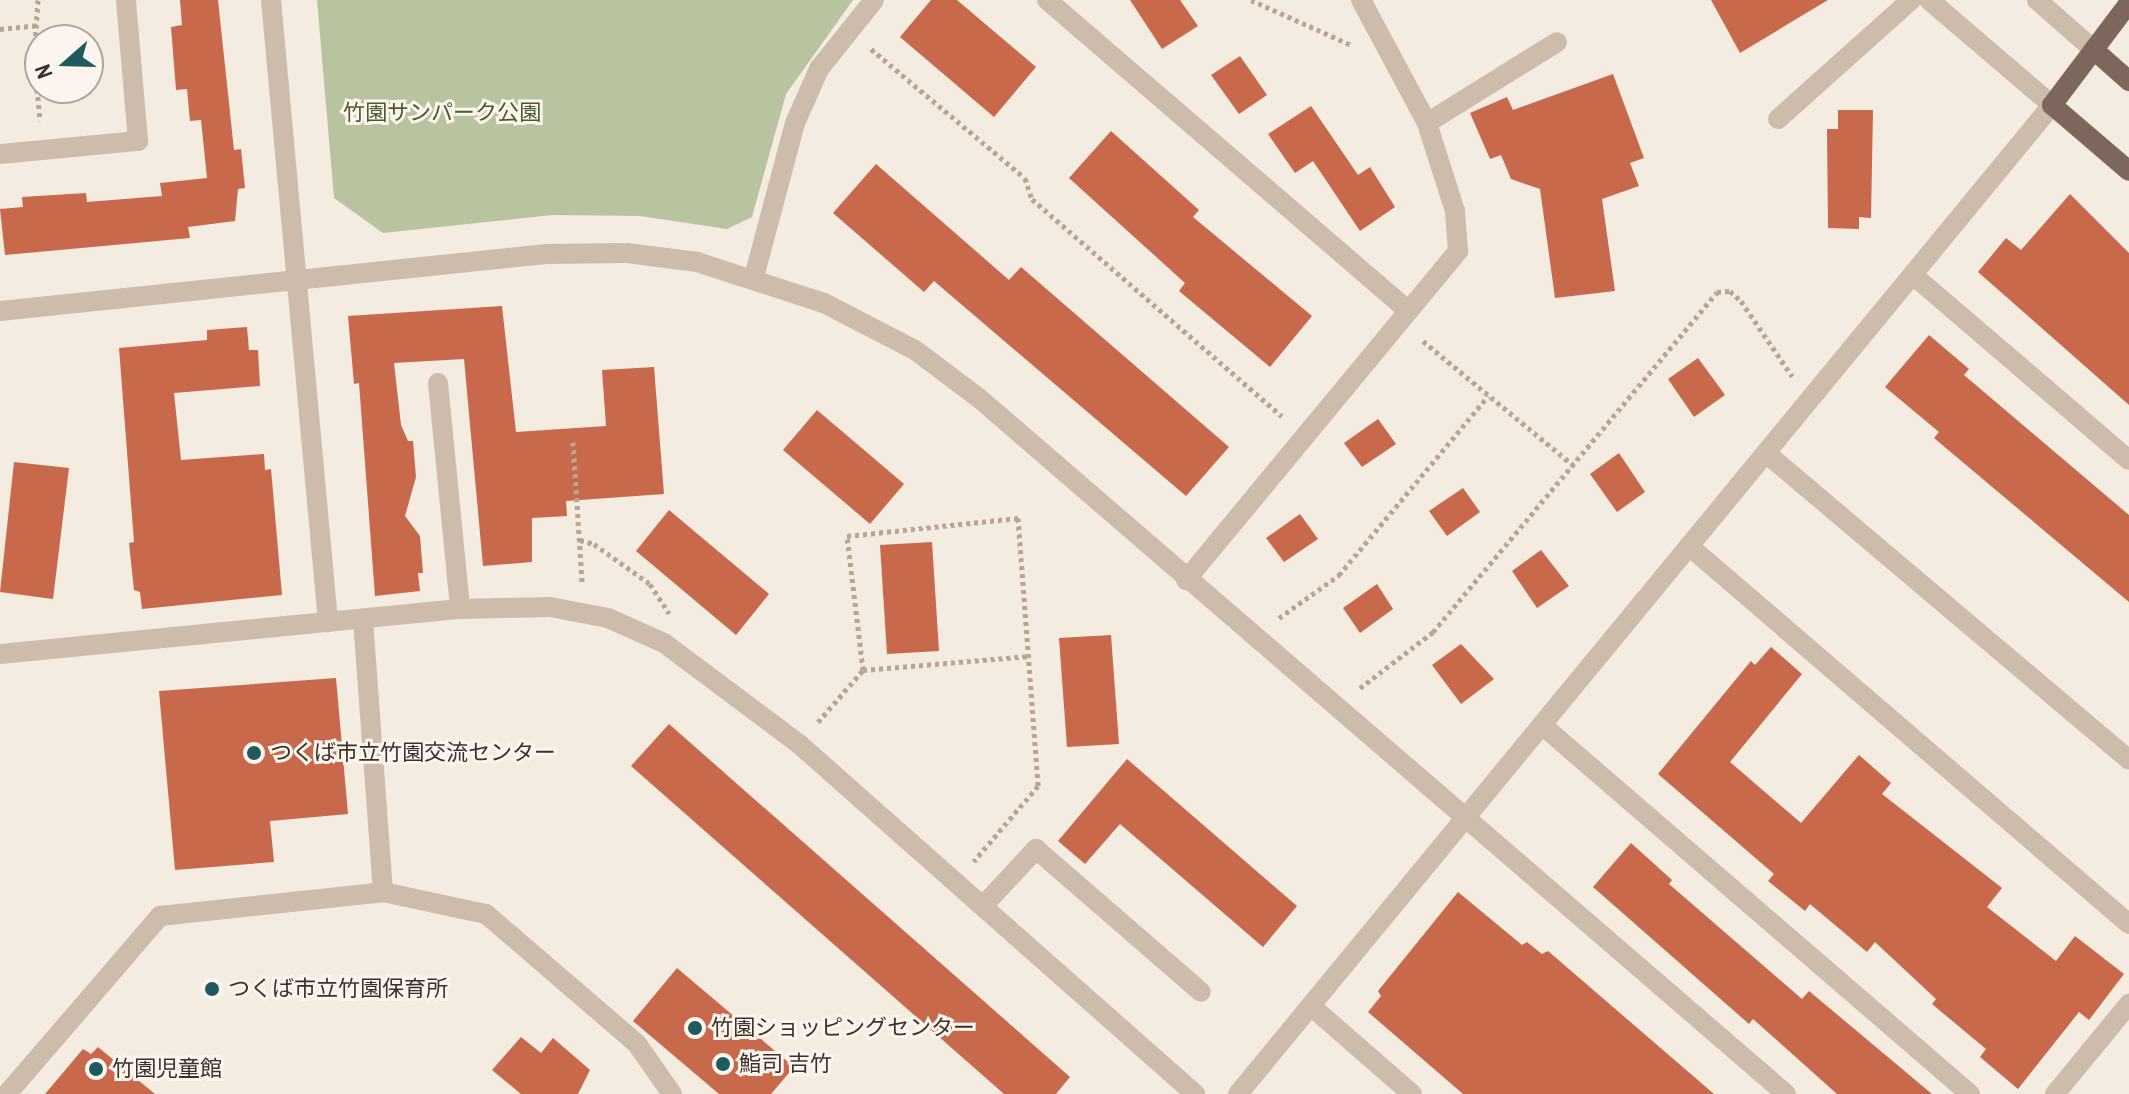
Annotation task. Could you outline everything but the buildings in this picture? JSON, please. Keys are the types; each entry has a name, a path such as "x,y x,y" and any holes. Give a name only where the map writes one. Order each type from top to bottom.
{"main road":[{"path":"2129,3 2052,105 2129,171"},
{"path":"2094,50 2129,81"}],"street":[{"path":"0,154 138,141 126,0"},
{"path":"271,0 328,622"},
{"path":"754,277 795,123 819,69 874,0"},
{"path":"1047,0 1402,314"},
{"path":"1186,580 1402,314 1458,251 1455,211 1427,123 1361,0"},
{"path":"1778,119 1911,0"},
{"path":"1238,1094 2052,105 1929,0"},
{"path":"2037,0 2094,50"},
{"path":"1427,123 1557,42"},
{"path":"0,311 546,254 627,253 754,277 824,303 915,350 980,399 1186,580 1786,1094"},
{"path":"1913,275 2129,460"},
{"path":"438,383 460,609"},
{"path":"1766,453 2129,760"},
{"path":"1689,546 2129,924"},
{"path":"0,654 460,609 583,611 664,643 799,744 1195,1094"},
{"path":"363,619 383,892"},
{"path":"1542,725 1970,1094"},
{"path":"983,906 1036,849 1201,992"},
{"path":"7,1094 160,916 383,892 486,914 637,1044 672,1094"},
{"path":"2055,1094 2129,1004"},
{"path":"1311,1006 1412,1094"}],"path":[{"path":"38,0 40,24"},
{"path":"1251,0 1341,44 1385,47"},
{"path":"0,29 24,27"},
{"path":"849,30 1025,178 1032,199 1304,435"},
{"path":"39,104 43,150"},
{"path":"1358,689 1433,632 1717,292 1730,291 1741,301 1792,377"},
{"path":"1402,314 1488,396 1573,465"},
{"path":"1278,619 1339,575 1488,396"},
{"path":"573,442 583,611"},
{"path":"863,670 847,536 1018,518 1038,786 955,882"},
{"path":"580,540 594,544 662,597 670,625 664,643"},
{"path":"799,744 863,670 1030,656"}],"green space":[{"name":"竹園サンパーク公園","path":"317,0 853,0 786,94 752,217 727,229 640,216 553,215 383,233 334,198"}],"place":[{"name":"つくば市立竹園交流センター","path":"254,753"},
{"name":"つくば市立竹園保育所","path":"212,989"},
{"name":"竹園ショッピングセンター","path":"695,1028"},
{"name":"鮨司 吉竹","path":"723,1064"},
{"name":"竹園児童館","path":"96,1069"}]}
